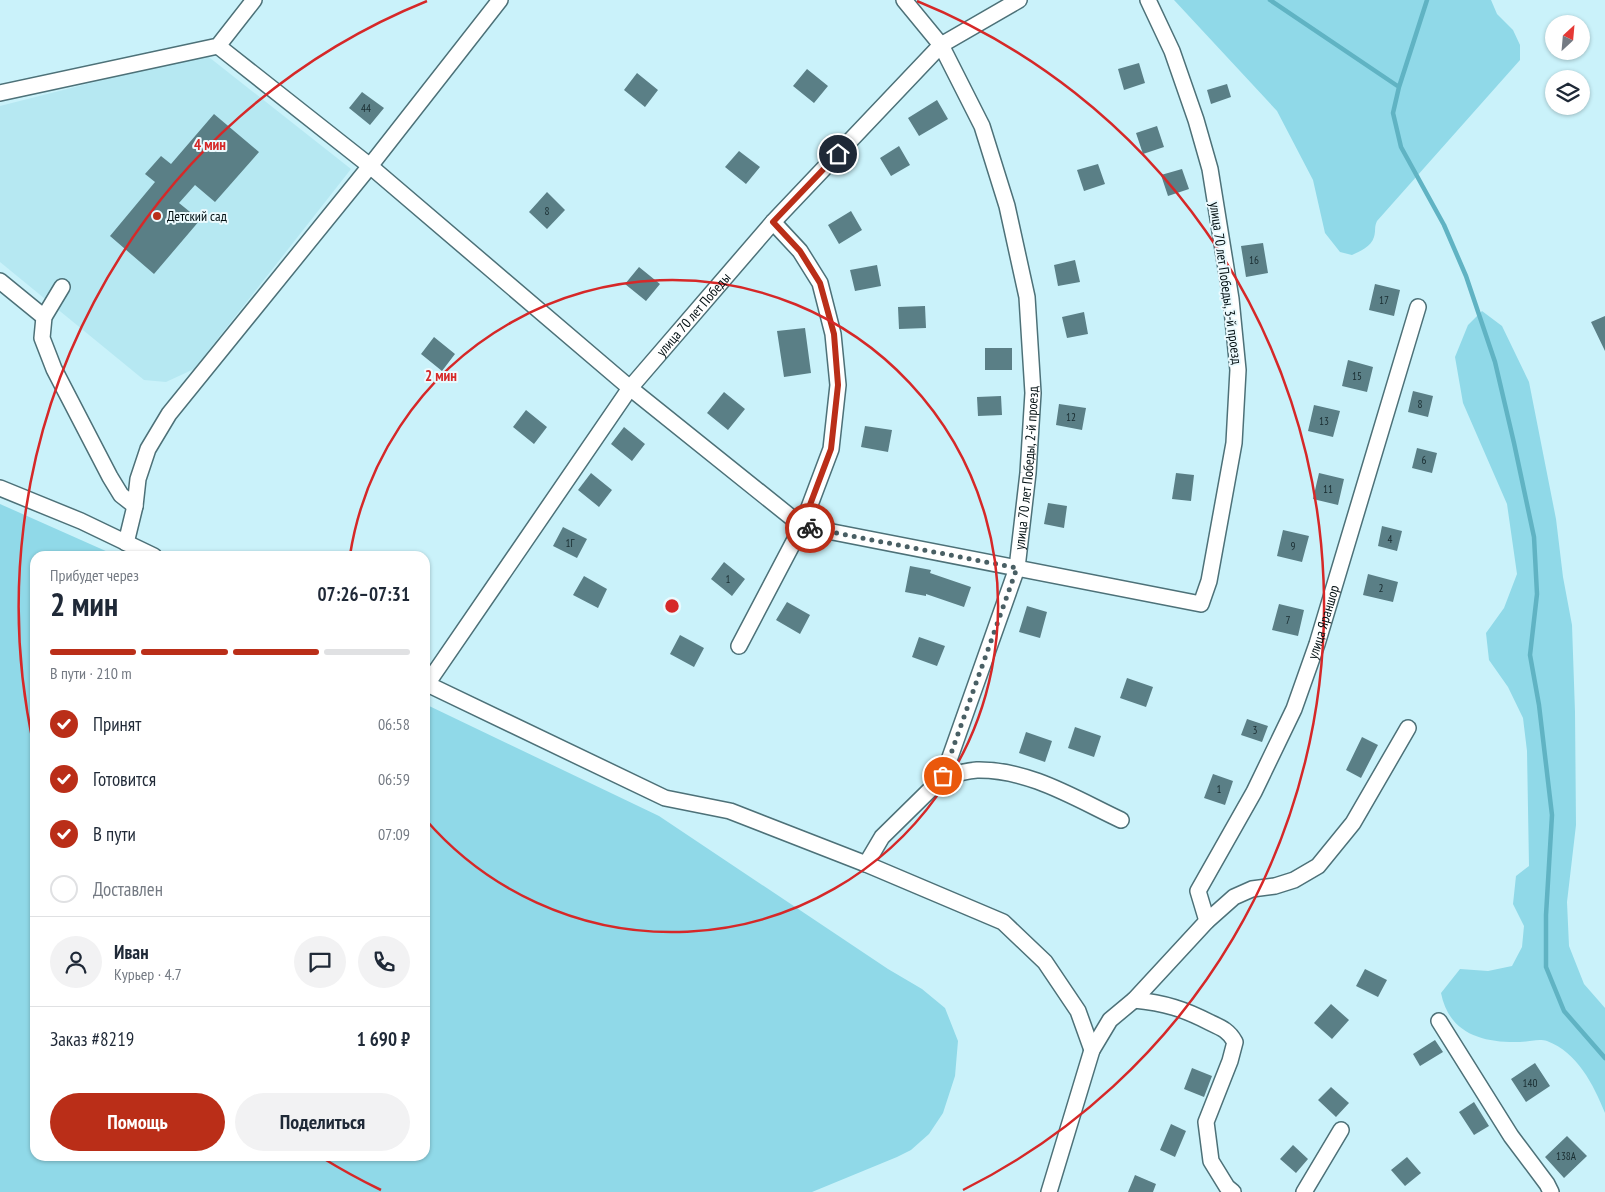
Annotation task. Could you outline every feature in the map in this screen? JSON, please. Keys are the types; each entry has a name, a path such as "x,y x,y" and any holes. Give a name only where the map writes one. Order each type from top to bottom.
{"street":[{"path":"0,93 218,46 254,0"},
{"path":"126,543 136,506 138,479 148,449 169,414 370,166 500,0"},
{"name":"улица 70 лет Победы, 2-й проезд","path":"866,864 882,836 943,776 1017,568 1028,473 1033,393 1027,297 1007,206 982,126 941,45 904,0"},
{"name":"улица 70 лет Победы","path":"430,678 630,388 773,222 941,45 1019,0"},
{"name":"улица 70 лет Победы, 3-й проезд","path":"1017,568 1201,604 1209,581 1234,443 1238,370 1231,299 1210,169 1196,120 1172,51 1148,0"},
{"path":"218,46 370,166 630,388 802,526 1017,568"},
{"path":"739,646 802,526 831,449 838,385 834,334 820,283 800,251 773,222"},
{"path":"0,281 44,317"},
{"path":"62,287 44,317 42,338 54,369 110,477 121,495 136,506"},
{"name":"улица Яраншор","path":"1207,921 1198,891 1254,792 1294,709 1318,644 1418,307"},
{"path":"0,488 82,521 143,551"},
{"path":"430,686 665,798 730,812 866,864 1003,922 1045,962 1078,1010 1092,1050"},
{"path":"1049,1192 1092,1050 1110,1020 1134,1000 1207,921 1234,897 1252,889 1275,886 1294,880 1318,866 1352,823 1408,728"},
{"path":"943,776 975,770 1002,772 1042,782 1121,820"},
{"path":"1134,1000 1158,1002 1188,1010 1230,1033 1235,1042 1230,1061 1206,1122 1211,1161 1227,1187 1233,1192"},
{"path":"1439,1021 1511,1136 1551,1192"},
{"path":"1304,1192 1341,1130"}],"shaded area":[{"path":"1174,0 1491,0 1497,14 1513,30 1520,45 1520,60 1377,221 1373,240 1365,248 1352,255 1340,252 1325,233 1313,180 1277,111"},
{"name":"Детский сад","path":"205,54 351,169 194,369 166,382 144,380 0,262 0,106"},
{"path":"1482,311 1502,326 1529,382 1556,519 1563,577 1572,625 1575,712 1576,825 1567,902 1569,946 1584,984 1605,1008 1605,1113 1590,1081 1576,1061 1558,1046 1544,1040 1506,1042 1481,1038 1460,1027 1452,1018 1445,1007 1441,993 1460,969 1488,971 1512,966 1522,947 1524,926 1513,904 1516,876 1529,866 1527,751 1523,718 1508,687 1489,660 1486,633 1504,608 1517,574 1507,504 1463,403 1455,357 1468,325"},
{"path":"0,504 106,551 30,551 30,1161 430,1161 430,706 659,816 888,969 922,989 945,1008 958,1041 955,1076 943,1113 929,1134 911,1150 897,1157 812,1192 0,1192"}],"building":[{"path":"1139,63 1145,83 1124,90 1118,69"},
{"path":"807,69 828,86 814,103 793,86"},
{"path":"637,73 658,90 645,107 624,90"},
{"path":"1227,84 1231,97 1211,104 1207,90"},
{"path":"362,92 384,108 370,125 349,108"},
{"path":"937,100 948,119 919,136 908,118"},
{"path":"214,114 259,152 215,202 195,185 179,203 200,220 154,274 110,236 155,182 145,174 161,156 171,164"},
{"path":"1157,126 1164,147 1143,154 1136,133"},
{"path":"899,146 910,165 891,176 880,158"},
{"path":"739,151 760,167 746,184 725,167"},
{"path":"1098,164 1105,184 1084,191 1077,170"},
{"path":"1182,169 1189,189 1168,196 1161,175"},
{"path":"547,192 565,210 547,229 529,212"},
{"path":"851,211 862,230 839,244 828,225"},
{"path":"1263,243 1268,273 1246,277 1241,246"},
{"path":"1075,260 1080,282 1058,286 1054,265"},
{"path":"877,265 881,286 855,291 850,270"},
{"path":"639,267 660,284 646,301 625,284"},
{"path":"1375,284 1400,290 1394,316 1369,310"},
{"path":"925,306 926,328 899,329 898,307"},
{"path":"1084,312 1088,334 1067,338 1062,317"},
{"path":"1605,316 1605,351 1591,322"},
{"path":"805,328 811,373 784,377 777,331"},
{"path":"434,337 455,354 442,371 421,354"},
{"path":"985,348 1012,348 1012,370 985,370"},
{"path":"1348,360 1373,367 1367,392 1342,386"},
{"path":"1413,391 1433,396 1428,417 1408,412"},
{"path":"724,392 745,409 728,430 707,413"},
{"path":"1001,396 1002,415 978,416 977,397"},
{"path":"1059,404 1086,408 1082,430 1056,425"},
{"path":"1314,405 1340,411 1333,437 1308,431"},
{"path":"526,410 547,427 534,444 513,427"},
{"path":"865,426 892,430 888,452 861,447"},
{"path":"624,427 645,444 632,461 611,444"},
{"path":"1417,448 1437,453 1432,473 1412,468"},
{"path":"591,473 612,490 599,507 578,490"},
{"path":"1176,473 1194,475 1191,501 1172,499"},
{"path":"1319,473 1344,479 1338,505 1313,499"},
{"path":"1048,503 1067,506 1064,528 1044,524"},
{"path":"1382,526 1402,531 1397,551 1378,546"},
{"path":"563,527 587,539 577,558 553,546"},
{"path":"1283,530 1309,536 1302,562 1277,556"},
{"path":"724,562 745,579 732,596 711,579"},
{"path":"910,566 931,570 930,573 971,587 964,607 926,594 926,596 905,592"},
{"path":"1368,574 1398,582 1393,602 1363,595"},
{"path":"584,576 607,589 598,608 573,595"},
{"path":"787,602 810,615 800,634 776,620"},
{"path":"1279,604 1304,610 1298,636 1272,630"},
{"path":"1027,606 1047,612 1040,638 1019,632"},
{"path":"680,635 704,648 694,667 670,654"},
{"path":"919,637 945,646 937,666 912,657"},
{"path":"1127,678 1153,687 1146,707 1120,698"},
{"path":"1247,719 1268,726 1262,742 1241,735"},
{"path":"1075,727 1101,736 1094,757 1068,748"},
{"path":"1026,732 1052,741 1045,762 1019,753"},
{"path":"1362,737 1378,745 1361,778 1346,770"},
{"path":"1213,774 1233,781 1225,805 1204,798"},
{"path":"1365,969 1387,980 1378,997 1356,986"},
{"path":"1331,1004 1349,1020 1332,1039 1314,1023"},
{"path":"1435,1040 1443,1052 1420,1066 1413,1054"},
{"path":"1535,1063 1550,1086 1526,1102 1511,1079"},
{"path":"1192,1068 1212,1076 1204,1097 1184,1089"},
{"path":"1331,1087 1349,1103 1336,1117 1318,1100"},
{"path":"1474,1102 1489,1126 1474,1135 1459,1112"},
{"path":"1171,1124 1186,1131 1175,1157 1160,1150"},
{"path":"1567,1136 1587,1156 1564,1178 1545,1157"},
{"path":"1293,1145 1308,1159 1296,1173 1280,1159"},
{"path":"1407,1157 1421,1173 1405,1186 1391,1170"},
{"path":"1135,1175 1156,1184 1153,1192 1128,1192"}],"waterway":[{"path":"1270,0 1399,87"},
{"path":"1427,0 1399,87 1393,113 1401,147 1444,225 1466,276 1495,362 1514,443 1534,537 1537,594 1530,655 1539,705 1552,815 1546,915 1546,967 1564,1011 1605,1058"}],"way so far":[{"path":"810,528 1017,568 943,776"}],"place":[{"name":"Детский сад","path":"157,216"}],"route":[{"path":"810,528 802,526 831,449 838,385 834,334 820,283 800,251 773,222 838,154"}]}
